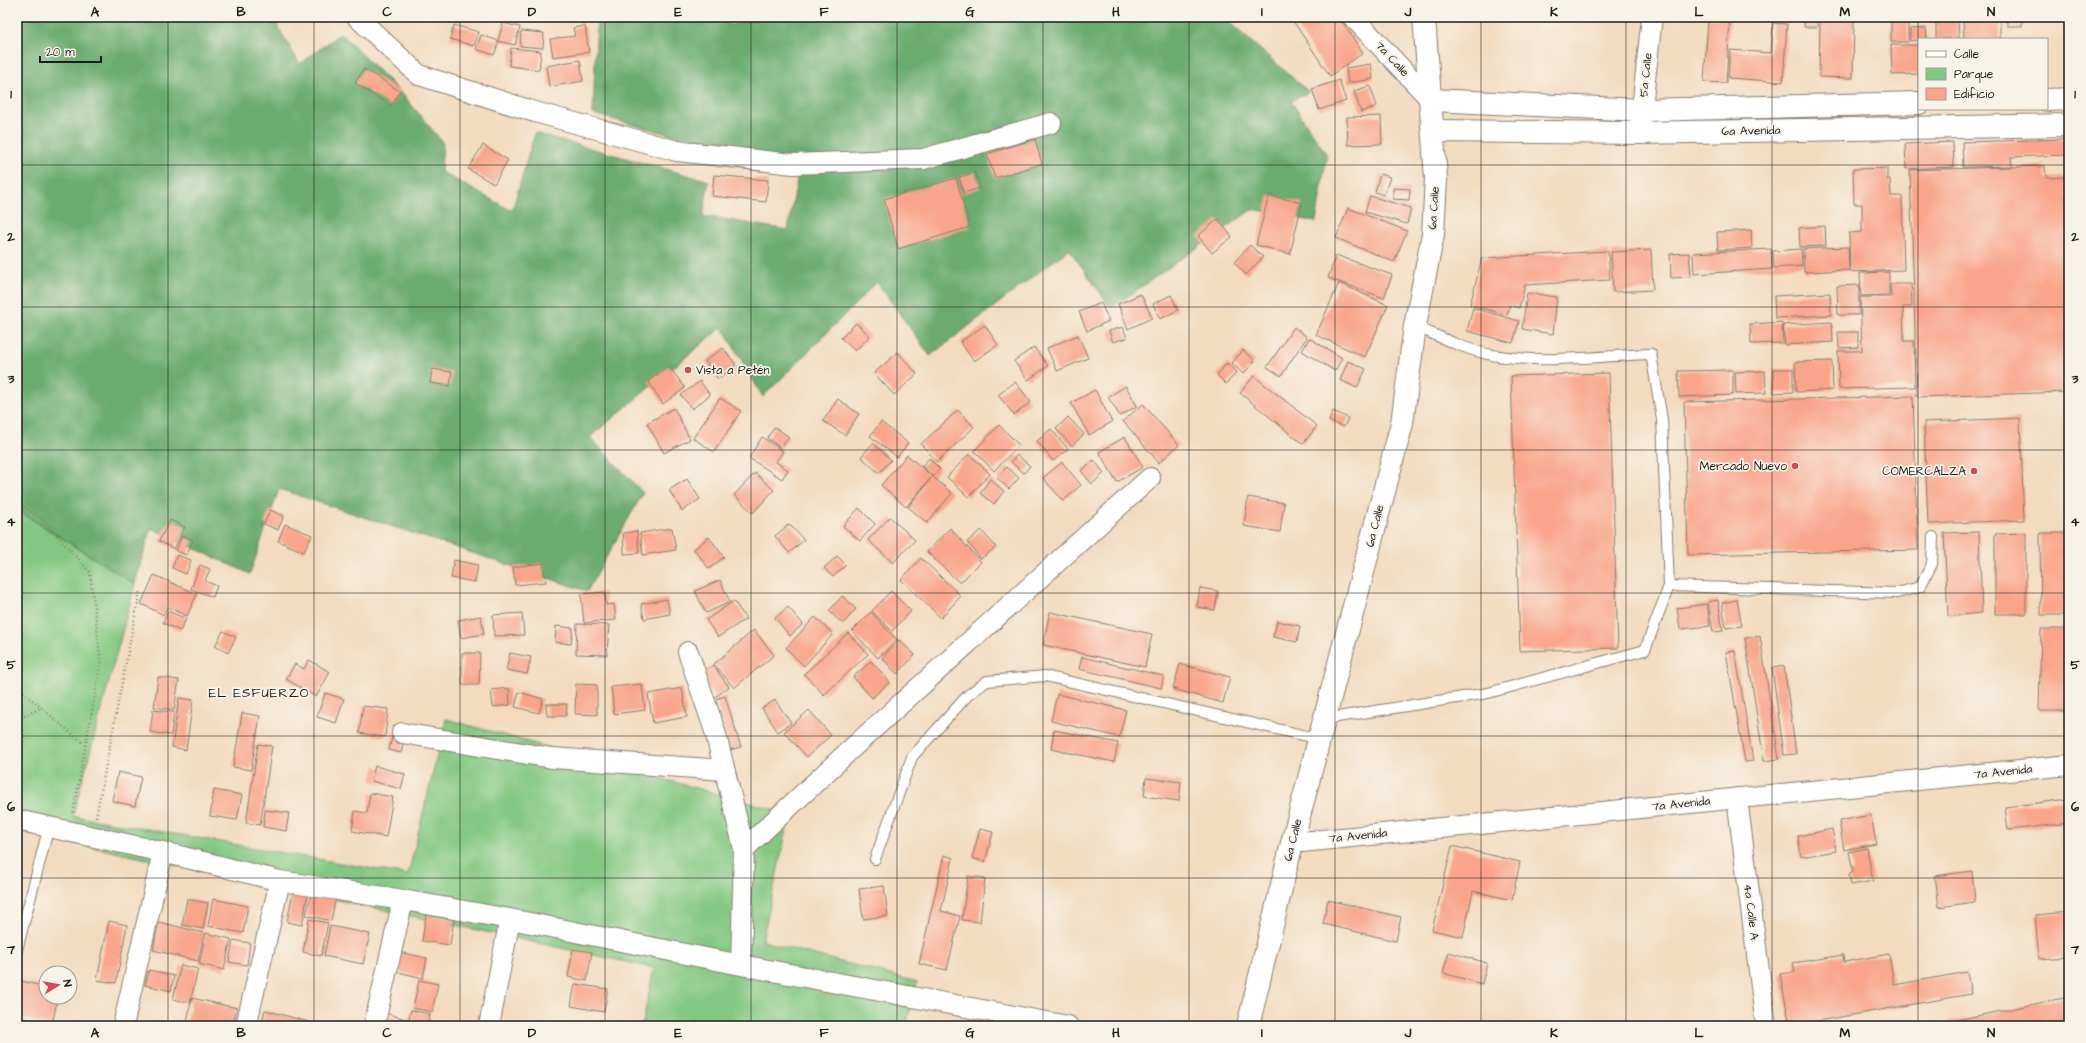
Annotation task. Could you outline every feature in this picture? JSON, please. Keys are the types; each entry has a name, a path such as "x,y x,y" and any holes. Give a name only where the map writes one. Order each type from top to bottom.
{"street":[{"path":"357,17 420,75 535,112 676,151 793,164 923,159 1051,123"},
{"name":"7a Calle","path":"1353,17 1431,100"},
{"name":"6a Calle","path":"1248,1026 1292,843 1402,423 1415,326 1433,234 1436,178 1434,131 1424,17"},
{"name":"5a Calle","path":"1639,133 1652,17"},
{"path":"2048,100 2069,99"},
{"name":"6a Avenida","path":"1431,100 1642,110 1918,103"},
{"name":"6a Avenida","path":"1434,131 1639,133 2069,125"},
{"path":"744,849 856,744 1150,478"},
{"path":"688,652 715,731 744,849 741,965"},
{"path":"402,733 552,758 724,770"},
{"name":"7a Avenida","path":"1292,843 2069,765"},
{"name":"4a Calle A","path":"1737,798 1766,1026"},
{"path":"17,820 163,852 280,881 403,900 510,919 741,965 1068,1026"},
{"path":"123,1026 163,852"},
{"path":"246,1026 280,881"},
{"path":"374,1026 403,900"},
{"path":"489,1026 510,919"}],"lane":[{"path":"875,859 912,757 968,695 987,682 1045,676 1322,729 1488,694 1646,650 1669,586 1662,419 1650,354 1530,359 1491,354 1453,342 1415,326"},
{"path":"1669,586 1897,593 1920,587 1932,564 1932,537"},
{"path":"17,950 49,826"}],"path":[{"path":"17,503 42,519 90,572 101,662 84,745 70,831"},
{"path":"93,836 140,590"},
{"path":"17,687 42,707 84,745"},
{"path":"17,720 42,707"}],"green space":[{"path":"17,17 272,17 300,64 341,33 405,97 443,143 441,172 512,211 535,133 709,181 703,216 788,230 799,169 593,114 597,17 727,17 729,25 770,17 1223,17 1309,92 1291,101 1327,155 1316,222 1253,209 1111,308 1069,249 930,356 877,282 763,397 722,327 590,437 643,493 587,591 279,489 250,574 151,528 135,584 17,510"},
{"path":"17,510 135,584 73,816 408,875 446,719 790,814 762,941 917,982 906,1026 642,1026 654,968 17,831"}],"building":[{"path":"289,17 299,17 292,21"},
{"path":"1299,17 1339,17 1363,53 1330,76 1293,21"},
{"path":"1805,17 1817,17 1817,27 1804,27"},
{"path":"1820,17 1854,17 1853,78 1819,77"},
{"path":"1891,17 1908,17 1908,42 1891,42"},
{"path":"1936,17 1958,17 1959,38 1936,38"},
{"path":"2007,17 2022,17 2022,26 2007,26"},
{"path":"1708,18 1730,20 1726,83 1704,82"},
{"path":"2000,20 2000,38 1964,38 1963,21"},
{"path":"503,23 520,27 515,45 498,41"},
{"path":"1773,23 1787,24 1783,82 1728,78 1730,50 1771,53"},
{"path":"454,25 479,32 474,46 450,39"},
{"path":"585,26 589,52 553,57 550,39 575,36 573,28"},
{"path":"1926,28 1927,38 1918,38 1918,40 1910,41 1910,29"},
{"path":"521,31 544,33 543,48 520,46"},
{"path":"481,35 499,41 494,55 476,49"},
{"path":"1891,45 1918,45 1918,74 1892,75"},
{"path":"511,48 541,51 539,70 509,66"},
{"path":"580,60 583,81 549,87 546,66"},
{"path":"1371,64 1373,79 1348,83 1346,68"},
{"path":"364,69 400,91 391,106 355,83"},
{"path":"1339,80 1346,101 1319,110 1312,89"},
{"path":"1370,86 1377,106 1361,112 1354,91"},
{"path":"1381,116 1382,144 1348,145 1347,117"},
{"path":"1035,139 1042,164 995,178 987,154"},
{"path":"2069,139 2069,155 2011,157 2012,166 1963,167 1962,142"},
{"path":"1953,142 1954,167 1906,169 1905,144"},
{"path":"483,145 508,160 494,184 468,169"},
{"path":"2045,166 2046,178 2066,177 2067,197 2069,197 2069,392 1917,397 1910,170"},
{"path":"1887,168 1887,179 1890,179 1891,196 1902,196 1904,270 1850,272 1849,233 1862,232 1862,204 1854,204 1853,169"},
{"path":"975,172 980,188 964,193 959,177"},
{"path":"1380,174 1390,177 1384,195 1375,192"},
{"path":"714,175 768,180 766,202 712,196"},
{"path":"956,178 970,227 898,249 884,199"},
{"path":"1393,188 1410,189 1409,200 1393,199"},
{"path":"1269,195 1302,203 1290,254 1256,245"},
{"path":"1370,196 1411,208 1407,224 1365,212"},
{"path":"1348,208 1407,231 1394,262 1336,238"},
{"path":"1218,219 1232,237 1212,253 1198,236"},
{"path":"1825,226 1826,246 1800,247 1799,228"},
{"path":"1751,230 1752,248 1718,250 1717,232"},
{"path":"1250,245 1263,257 1246,275 1234,262"},
{"path":"1848,247 1849,270 1804,272 1803,249"},
{"path":"1771,249 1772,269 1694,274 1693,253"},
{"path":"1801,249 1802,266 1774,268 1773,251"},
{"path":"1651,250 1653,290 1613,292 1611,252"},
{"path":"1608,251 1610,280 1525,285 1519,308 1510,305 1507,315 1470,305 1482,258"},
{"path":"1689,253 1691,277 1671,278 1670,254"},
{"path":"1336,255 1392,275 1384,298 1328,278"},
{"path":"1889,272 1889,295 1861,296 1860,273"},
{"path":"1339,283 1388,305 1365,357 1316,335"},
{"path":"1890,284 1911,284 1912,307 1903,307 1904,341 1914,341 1915,387 1839,389 1838,351 1862,351 1860,297 1891,297"},
{"path":"1859,285 1859,315 1838,315 1837,286"},
{"path":"1527,293 1557,297 1553,334 1522,329"},
{"path":"1830,293 1831,315 1775,318 1774,296"},
{"path":"1141,294 1152,318 1128,329 1118,304"},
{"path":"1171,295 1178,310 1160,319 1153,304"},
{"path":"1101,303 1109,321 1087,331 1079,312"},
{"path":"1473,308 1519,321 1513,343 1467,331"},
{"path":"1782,322 1783,343 1751,344 1750,324"},
{"path":"1832,322 1833,342 1785,345 1783,325"},
{"path":"856,323 870,336 855,351 841,338"},
{"path":"985,325 998,345 974,361 960,342"},
{"path":"1123,327 1127,338 1113,342 1109,331"},
{"path":"1294,327 1307,337 1281,376 1267,367"},
{"path":"1838,332 1858,332 1858,347 1839,348"},
{"path":"1078,335 1088,358 1057,371 1047,348"},
{"path":"1309,338 1342,358 1335,371 1302,351"},
{"path":"1034,347 1048,366 1028,380 1014,361"},
{"path":"723,348 736,365 718,379 705,361"},
{"path":"1243,350 1255,361 1243,374 1232,363"},
{"path":"898,352 917,374 894,395 874,373"},
{"path":"1348,361 1366,369 1357,388 1340,380"},
{"path":"1832,361 1833,390 1796,392 1795,362"},
{"path":"1227,363 1237,372 1226,384 1217,375"},
{"path":"669,366 685,388 663,404 648,381"},
{"path":"432,369 452,372 450,386 430,383"},
{"path":"1773,369 1793,369 1793,392 1774,393"},
{"path":"1733,370 1733,395 1679,397 1678,371"},
{"path":"1765,371 1766,393 1736,394 1735,372"},
{"path":"1609,373 1618,648 1520,651 1511,376"},
{"path":"1254,376 1317,426 1303,444 1240,393"},
{"path":"700,381 710,395 692,409 681,395"},
{"path":"1015,382 1031,402 1014,415 998,395"},
{"path":"1126,386 1137,406 1120,416 1108,397"},
{"path":"1095,390 1112,422 1089,435 1071,403"},
{"path":"1913,396 1918,550 1688,555 1684,402"},
{"path":"720,398 741,411 714,452 693,438"},
{"path":"838,399 859,414 845,435 823,421"},
{"path":"1143,404 1179,445 1159,463 1123,421"},
{"path":"674,408 690,439 664,453 647,423"},
{"path":"958,410 974,427 937,462 921,444"},
{"path":"1333,411 1348,418 1344,427 1329,421"},
{"path":"1068,417 1084,434 1072,446 1056,429"},
{"name":"COMERCALZA","path":"2020,418 2024,520 1928,524 1924,422"},
{"path":"881,422 908,443 897,457 870,436"},
{"path":"999,425 1019,445 994,471 974,451"},
{"path":"775,427 789,437 781,448 767,438"},
{"path":"1051,429 1068,449 1053,461 1037,441"},
{"path":"762,437 783,451 776,462 788,470 782,479 749,458"},
{"path":"1125,437 1143,467 1117,482 1099,452"},
{"path":"873,443 891,460 879,473 861,457"},
{"path":"969,454 990,474 968,497 947,477"},
{"path":"907,455 952,493 927,523 908,507 931,478 906,507 881,485"},
{"path":"1017,455 1030,466 1024,473 1011,462"},
{"path":"929,458 940,469 933,477 922,466"},
{"path":"1094,460 1104,473 1092,484 1081,471"},
{"path":"1062,462 1081,485 1063,501 1043,478"},
{"path":"1007,467 1019,478 1009,489 997,478"},
{"path":"755,473 774,490 753,513 734,495"},
{"path":"687,479 700,499 682,511 669,490"},
{"path":"990,479 1004,491 994,504 980,493"},
{"path":"1248,497 1284,503 1280,532 1244,526"},
{"path":"859,508 875,524 860,541 843,526"},
{"path":"270,510 284,516 278,530 264,524"},
{"path":"890,517 915,540 893,563 868,540"},
{"path":"170,520 185,527 174,549 159,541"},
{"path":"285,524 312,535 304,552 278,541"},
{"path":"789,524 804,540 789,553 775,536"},
{"path":"672,528 676,550 643,555 640,533"},
{"path":"950,528 981,562 960,583 927,552"},
{"path":"981,530 996,547 981,559 967,542"},
{"path":"637,531 639,553 624,554 623,533"},
{"path":"1979,532 1982,613 1948,616 1944,533"},
{"path":"2026,533 2026,614 1995,614 1995,534"},
{"path":"2040,533 2069,533 2069,615 2041,615"},
{"path":"182,536 193,540 187,555 176,551"},
{"path":"709,537 724,557 709,569 694,549"},
{"path":"177,555 191,560 186,574 172,568"},
{"path":"837,556 846,565 833,577 824,568"},
{"path":"921,558 961,596 941,618 901,580"},
{"path":"454,560 478,565 475,582 451,578"},
{"path":"543,563 546,582 515,585 513,567"},
{"path":"200,565 210,569 205,581 217,586 213,597 191,589"},
{"path":"154,575 197,594 187,616 167,607 164,615 141,604"},
{"path":"720,580 730,602 706,613 695,591"},
{"path":"1200,588 1218,591 1215,610 1197,607"},
{"path":"891,591 911,611 892,631 872,611"},
{"path":"605,592 606,605 614,604 616,620 584,623 581,594"},
{"path":"842,596 856,609 843,624 829,611"},
{"path":"667,599 670,614 644,619 641,604"},
{"path":"1718,600 1723,631 1713,632 1708,602"},
{"path":"1737,600 1742,626 1726,628 1722,603"},
{"path":"734,601 746,619 718,637 706,620"},
{"path":"1707,604 1710,626 1680,629 1677,608"},
{"path":"788,607 803,624 790,636 775,618"},
{"path":"168,611 186,619 180,631 163,623"},
{"path":"871,612 897,640 878,658 852,631"},
{"path":"1050,612 1152,634 1145,667 1043,645"},
{"path":"522,613 524,635 494,636 493,615"},
{"path":"481,616 484,634 461,638 458,620"},
{"path":"815,617 833,634 804,666 786,648"},
{"path":"1277,621 1300,626 1297,642 1273,637"},
{"path":"577,624 609,625 607,655 576,654"},
{"path":"556,626 573,628 571,644 555,642"},
{"path":"2041,629 2069,629 2069,711 2039,711"},
{"path":"754,630 774,655 734,688 714,664"},
{"path":"223,631 236,637 228,653 215,646"},
{"path":"848,633 868,654 824,695 804,674"},
{"path":"1760,636 1779,759 1764,761 1745,638"},
{"path":"899,640 915,655 897,674 882,658"},
{"path":"1735,651 1753,761 1745,762 1726,652"},
{"path":"462,653 480,653 479,685 462,685"},
{"path":"510,653 531,657 527,674 506,670"},
{"path":"1082,657 1164,676 1161,688 1079,669"},
{"path":"309,660 330,672 316,697 286,679 295,664 304,669"},
{"path":"871,661 890,682 872,698 853,677"},
{"path":"1180,664 1230,677 1223,703 1173,689"},
{"path":"713,665 729,687 715,697 699,675"},
{"path":"1784,666 1796,754 1784,755 1772,668"},
{"path":"158,677 179,680 174,710 154,707"},
{"path":"576,684 597,685 597,715 575,714"},
{"path":"642,684 645,710 614,714 611,687"},
{"path":"509,688 510,705 493,707 491,690"},
{"path":"682,688 687,717 653,723 648,694"},
{"path":"519,692 543,699 539,713 515,707"},
{"path":"325,693 344,699 336,723 317,717"},
{"path":"1057,694 1126,710 1119,737 1051,721"},
{"path":"725,696 741,747 730,750 715,699"},
{"path":"179,698 193,700 186,750 172,747"},
{"path":"775,700 791,723 778,732 762,708"},
{"path":"546,704 567,704 566,716 547,716"},
{"path":"363,706 388,709 385,737 359,733"},
{"path":"153,710 174,712 171,735 150,732"},
{"path":"809,710 831,735 807,757 784,732"},
{"path":"242,713 260,716 251,770 233,767"},
{"path":"1054,730 1118,743 1114,762 1051,749"},
{"path":"393,733 405,736 401,753 389,750"},
{"path":"258,744 272,746 260,825 246,823"},
{"path":"375,766 405,774 401,789 371,781"},
{"path":"118,772 141,777 135,806 112,801"},
{"path":"1146,778 1181,782 1179,801 1144,796"},
{"path":"214,790 242,795 237,820 210,816"},
{"path":"370,793 393,797 386,837 352,831 355,811 367,813"},
{"path":"2069,799 2069,823 2008,830 2005,807"},
{"path":"265,810 289,813 286,831 263,827"},
{"path":"1871,815 1876,844 1844,850 1839,821"},
{"path":"980,829 993,832 985,862 972,858"},
{"path":"1832,829 1836,851 1801,857 1798,836"},
{"path":"1452,846 1520,862 1512,900 1473,891 1463,937 1432,930"},
{"path":"1867,848 1873,881 1851,885 1849,874 1853,871 1849,852"},
{"path":"944,855 953,858 941,911 960,916 947,970 919,964"},
{"path":"17,856 20,856 18,869 17,869"},
{"path":"1972,871 1975,902 1939,907 1935,876"},
{"path":"968,876 985,878 980,922 962,920"},
{"path":"884,886 888,916 863,919 859,889"},
{"path":"293,891 308,894 302,925 287,922"},
{"path":"312,891 336,897 331,921 306,915"},
{"path":"187,899 208,903 203,929 182,925"},
{"path":"213,899 248,906 243,933 208,926"},
{"path":"1328,900 1401,917 1396,941 1323,924"},
{"path":"2069,912 2069,957 2039,959 2035,915"},
{"path":"426,915 454,919 450,945 422,941"},
{"path":"309,919 328,923 321,956 303,952"},
{"path":"109,921 127,925 116,983 97,980"},
{"path":"159,922 204,933 198,961 153,950"},
{"path":"330,926 370,934 363,964 324,956"},
{"path":"206,933 231,939 224,970 199,964"},
{"path":"233,940 250,943 247,965 229,962"},
{"path":"573,949 592,952 587,981 568,977"},
{"path":"399,952 427,958 423,978 394,971"},
{"path":"1449,952 1487,963 1482,984 1443,973"},
{"path":"1889,954 1894,985 1967,972 1971,994 1790,1026 1780,974 1795,972 1793,963 1843,955 1844,962"},
{"path":"181,965 198,969 190,1003 173,999"},
{"path":"149,970 174,976 171,991 145,985"},
{"path":"419,980 438,984 432,1012 413,1008"},
{"path":"21,981 38,985 38,1005 56,1005 52,1025 17,1017 17,1002"},
{"path":"575,984 608,989 604,1012 571,1006"},
{"path":"2069,997 2069,1026 1948,1026 1947,1022"},
{"path":"192,998 237,1008 233,1026 186,1026"},
{"path":"265,1010 309,1022 308,1026 261,1026"},
{"path":"411,1010 430,1014 428,1026 407,1026"},
{"path":"386,1013 408,1020 405,1026 382,1026"}],"place":[{"name":"Vista a Petén","path":"688,370"},
{"name":"Mercado Nuevo","path":"1795,466"},
{"name":"COMERCALZA","path":"1974,471"}],"district":[{"name":"EL ESFUERZO","path":"259,693"}]}
